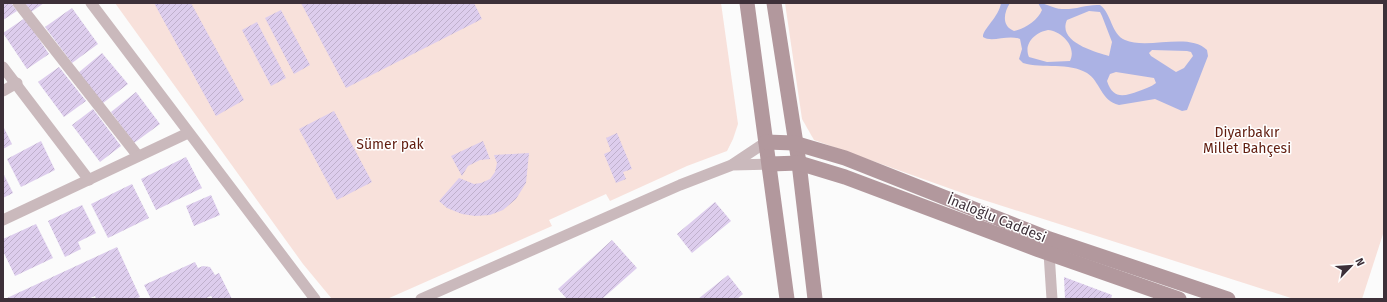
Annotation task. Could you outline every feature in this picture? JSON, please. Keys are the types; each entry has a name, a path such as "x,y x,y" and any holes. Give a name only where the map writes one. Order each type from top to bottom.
{"main road":[{"path":"747,3 788,299"},
{"path":"774,3 794,143 799,164 815,299"},
{"name":"İnaloğlu Caddesi","path":"766,142 794,143 845,158 1047,238 1228,299"},
{"name":"İnaloğlu Caddesi","path":"770,164 799,164 845,177 1049,253 1179,299"}],"street":[{"path":"18,3 138,156"},
{"path":"91,3 315,299"},
{"path":"3,67 17,83 89,180"},
{"path":"3,90 17,83"},
{"path":"3,220 188,133"},
{"path":"421,299 680,185 732,165 766,142"},
{"path":"732,165 770,164"},
{"path":"1049,253 1052,299"}],"green space":[{"name":"Sümer pak","path":"115,3 721,3 738,124 727,151 687,166 610,201 606,194 549,220 552,226 387,299 332,299 303,264"},
{"name":"Diyarbakır Millet Bahçesi","path":"785,3 1384,3 1384,231 1362,299 1294,299 968,195 814,140 802,119"}],"water":[{"path":"1001,3 1010,3 1006,10 1005,22 1010,29 1014,31 1027,26 1040,14 1042,10 1038,3 1062,9 1100,5 1107,13 1114,29 1120,37 1125,40 1134,43 1190,42 1207,50 1208,56 1187,110 1182,111 1155,99 1119,105 1113,103 1104,95 1095,81 1087,73 1072,68 1039,66 1023,63 1019,59 1022,49 1020,39 1010,37 987,39 983,37 983,34 1000,8","holes":["1089,11 1100,12 1112,42 1109,56 1087,49 1072,40 1065,28 1067,20","1048,30 1058,33 1067,41 1070,45 1072,56 1070,61 1047,62 1029,57 1029,43 1035,36","1152,50 1187,51 1191,52 1193,56 1184,68 1176,72 1151,56 1149,53","1116,72 1154,78 1156,83 1150,87 1133,93 1119,95 1112,91 1109,87 1107,81 1110,74"]}],"building":[{"path":"3,3 11,3 17,11 3,20"},
{"path":"25,3 44,3 31,12"},
{"path":"154,3 191,3 244,100 216,116"},
{"path":"301,3 474,3 482,19 346,88"},
{"path":"72,8 98,44 72,63 45,27"},
{"path":"281,10 310,65 294,74 265,18"},
{"path":"25,18 49,54 27,69 3,33"},
{"path":"257,22 286,78 271,86 242,30"},
{"path":"102,53 128,84 103,103 78,73"},
{"path":"59,67 86,101 64,117 38,82"},
{"path":"136,92 160,124 134,143 111,112"},
{"path":"93,109 121,146 100,162 72,125"},
{"path":"334,111 372,182 337,200 299,129"},
{"path":"3,126 12,144 3,149"},
{"path":"617,133 632,169 623,172 626,179 616,183 604,154 611,151 606,138"},
{"path":"41,141 55,170 21,187 7,159"},
{"path":"483,141 490,159 480,160 468,166 462,176 451,156"},
{"path":"529,153 526,183 516,199 503,210 490,215 475,216 462,214 447,208 439,201 459,178 474,184 490,179 495,172 497,163 494,155"},
{"path":"186,157 202,188 156,210 141,179"},
{"path":"3,173 13,193 3,198"},
{"path":"132,184 149,218 108,238 91,204"},
{"path":"211,195 220,215 194,226 186,206"},
{"path":"715,202 731,221 692,253 677,234"},
{"path":"82,205 96,233 78,242 81,249 65,257 48,221"},
{"path":"36,224 53,258 15,276 3,251 3,239"},
{"path":"612,240 637,268 602,299 567,299 558,289"},
{"path":"117,247 140,297 135,299 96,299 95,296 88,299 7,298"},
{"path":"195,262 198,268 203,266 210,267 215,275 219,273 232,299 213,299 211,296 204,299 151,299 144,285"},
{"path":"728,275 743,294 737,299 698,299"},
{"path":"1064,277 1112,295 1111,299 1065,299"}]}
